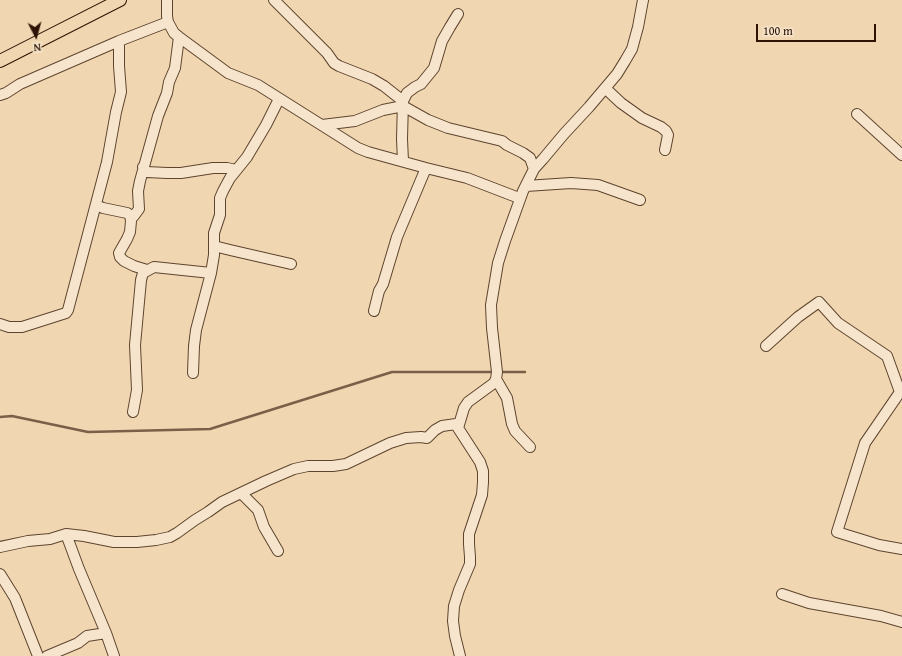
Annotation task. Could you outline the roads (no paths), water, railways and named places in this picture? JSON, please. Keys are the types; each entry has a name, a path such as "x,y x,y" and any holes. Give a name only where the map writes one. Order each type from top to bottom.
{"main road":[{"path":"0,61 120,0"}],"street":[{"path":"168,0 168,22 174,33 179,37 228,72 258,85 358,148 522,195 571,183 598,185 640,200"},
{"path":"274,0 339,66 372,79 384,86 403,103 428,120 448,128 502,141 530,158 543,159"},
{"path":"458,428 464,408 468,402 494,383 496,379 497,372 491,305 498,263 522,195 534,169 617,74 632,49 643,0"},
{"path":"403,161 403,103 407,93 414,87 421,84 434,68 442,41 458,14"},
{"path":"0,95 20,84 119,41 168,22"},
{"path":"147,270 124,261 120,257 119,253 130,232 131,218 139,209 138,191 143,168 158,116 167,94 174,68 179,37"},
{"path":"0,324 9,327 22,327 66,313 68,310 107,162 121,92 119,41"},
{"path":"605,88 621,103 642,118 666,131 668,135 665,150"},
{"path":"193,373 196,330 211,273 214,255 214,233 220,215 220,198 230,178 255,144 279,98"},
{"path":"322,126 355,121 403,103"},
{"path":"857,114 902,155"},
{"path":"530,158 534,169"},
{"path":"143,168 148,172 162,173 181,173 213,168 227,168 236,170"},
{"path":"374,312 379,291 383,284 398,237 426,168"},
{"path":"96,205 127,213 131,218"},
{"path":"214,246 291,264"},
{"path":"133,412 136,390 135,345 141,280 143,273 154,267 211,273"},
{"path":"766,346 798,317 819,302 838,323 887,356 898,373 901,393 865,443 837,532 879,545 902,549"},
{"path":"496,379 507,398 512,424 515,431 530,447"},
{"path":"0,547 28,541 50,539 66,534 114,542 137,542 170,537 222,502 266,480 294,469 308,466 333,466 346,464 390,442 421,437 428,438 435,430 442,426 456,424 480,462 483,471 482,495 469,534 470,564 458,590 454,606 453,621 460,656"},
{"path":"241,493 258,510 264,527 278,551"},
{"path":"66,534 78,569 106,633 114,656"},
{"path":"0,574 15,598 38,656"},
{"path":"782,594 809,602 881,616 902,622"},
{"path":"47,656 78,643 87,636 106,633"}],"waterway":[{"path":"0,417 12,416 88,432 210,429 392,372 495,372"},
{"path":"500,372 525,372"}]}
